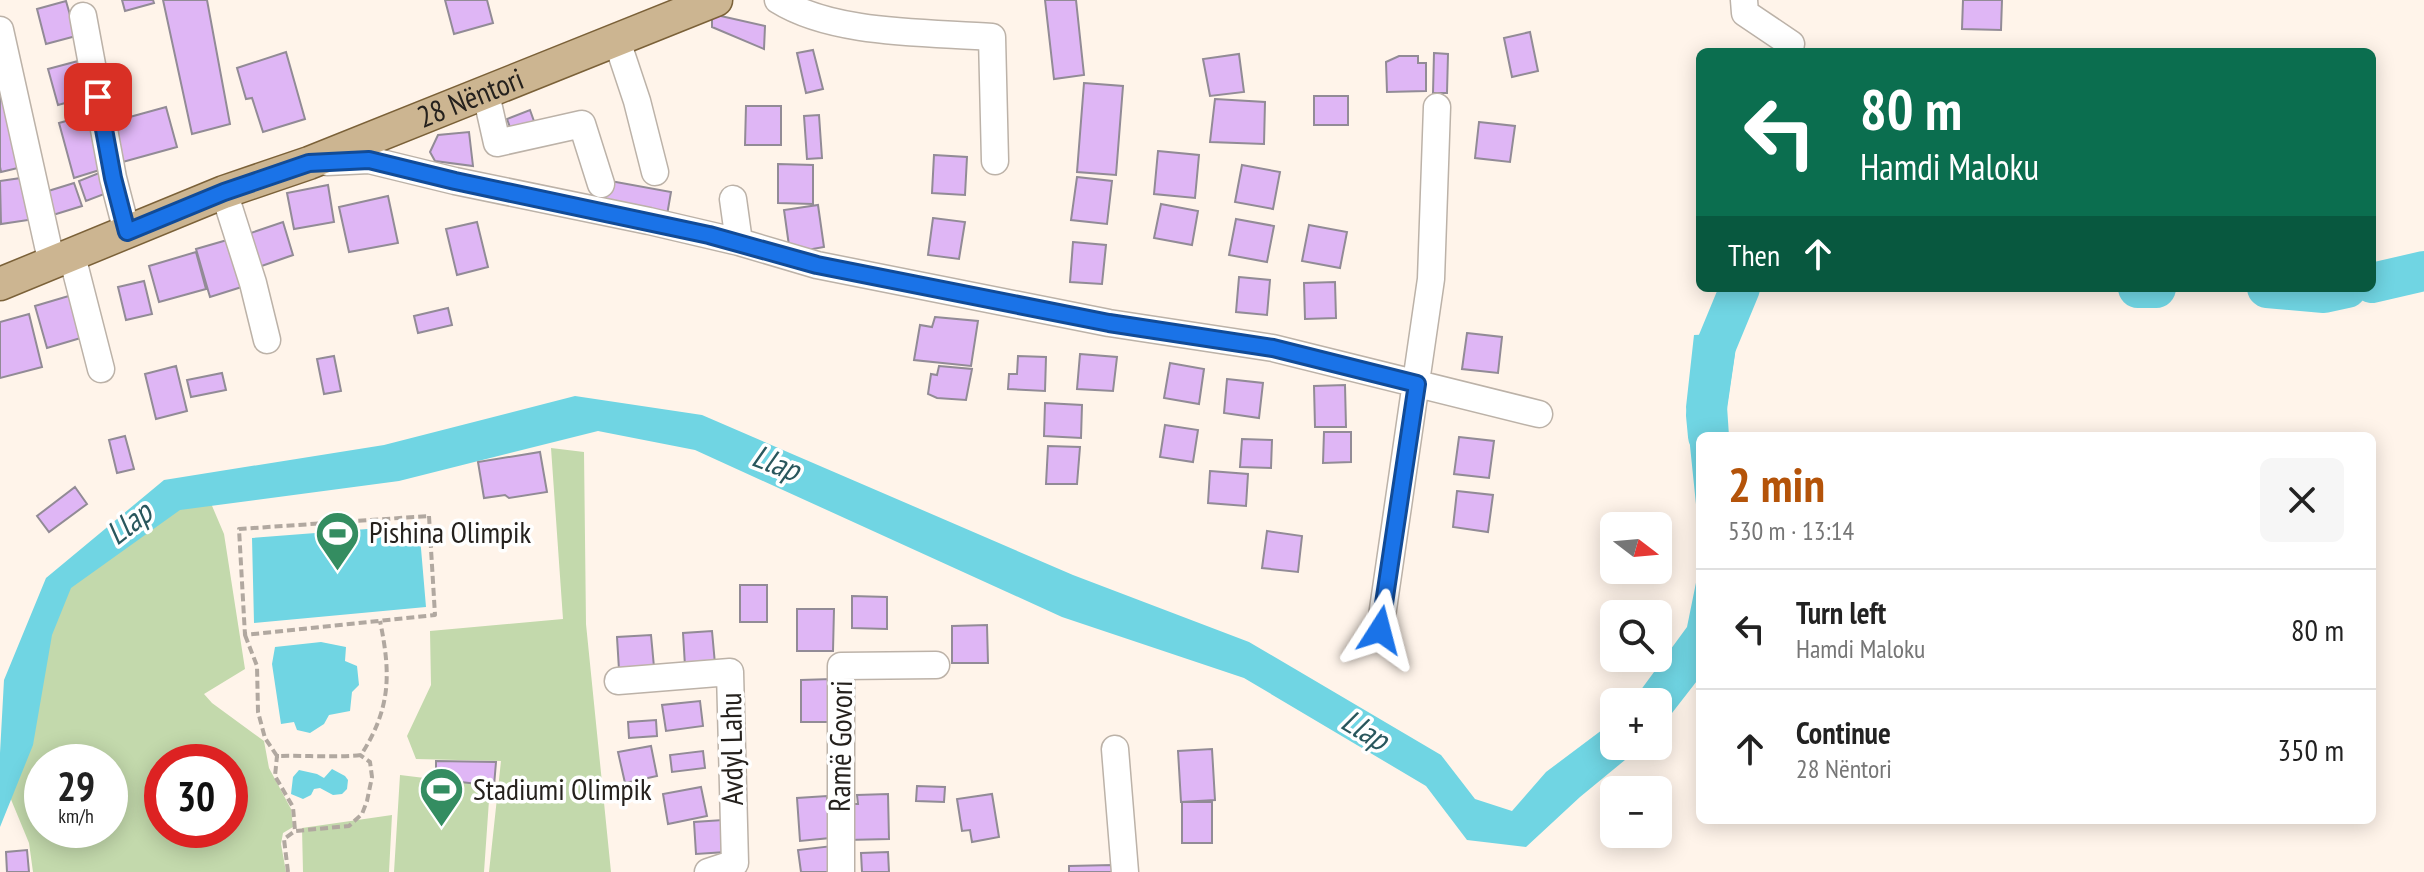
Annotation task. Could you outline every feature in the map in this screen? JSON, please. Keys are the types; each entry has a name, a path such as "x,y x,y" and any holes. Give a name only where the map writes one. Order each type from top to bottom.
{"main road":[{"name":"28 Nëntori","path":"0,284 224,192 309,163 486,94 716,0"}],"street":[{"path":"778,0 794,10 824,21 992,37 995,161"},
{"path":"1744,0 1745,13 1791,44"},
{"path":"83,16 113,178 127,232"},
{"path":"0,30 62,260 101,369"},
{"path":"617,41 637,101 655,172"},
{"path":"486,94 497,143 582,124 601,184"},
{"path":"1380,630 1431,279 1437,107"},
{"path":"309,163 369,160 739,242 817,265 1109,323 1273,348 1539,414"},
{"path":"224,192 253,283 267,340"},
{"path":"733,199 739,242"},
{"name":"Ramë Govori","path":"841,872 841,666 936,665"},
{"name":"Avdyl Lahu","path":"618,681 730,672 735,863 708,872"},
{"path":"1115,749 1125,872"}],"path":[{"path":"245,635 435,615 429,516 239,529 245,635 257,666 258,712 265,738 277,756 275,776 293,807 295,831"},
{"path":"361,755 373,736 389,682 387,650 380,621"},
{"path":"277,756 340,758 361,755 370,762 372,777 362,814 349,826 295,831 284,839 288,872"}],"green space":[{"path":"551,448 584,452 586,624 611,872 489,872 501,761 416,759 407,736 431,685 430,631 563,619"},
{"path":"207,494 224,534 245,669 204,694 264,741 269,768 291,809 293,827 283,833 281,844 286,872 33,872 30,848 128,848 128,744 24,744 24,831 10,797 59,586 171,498"},
{"name":"Stadiumi Olimpik","path":"400,775 490,786 484,872 394,872"},
{"path":"392,815 389,872 303,872 302,828"}],"water":[{"path":"1738,333 1727,406 1729,432 1696,432 1696,504 1686,407 1694,335"},
{"path":"575,396 702,415 1073,575 1249,642 1441,755 1475,799 1512,811 1546,772 1600,732 1600,760 1625,760 1606,776 1600,776 1600,781 1526,847 1467,840 1426,786 1244,678 1062,617 695,450 598,431 399,481 180,510 71,588 52,635 33,744 24,744 24,767 0,827 4,680 46,578 164,480 384,445"},
{"name":"Pishina Olimpik","path":"419,525 426,607 254,623 252,538"},
{"path":"1696,583 1696,682 1672,713 1672,688 1642,688 1654,672 1672,672 1672,647 1687,627"},
{"path":"321,642 346,647 345,661 357,666 359,685 352,692 350,711 329,715 324,724 310,733 297,730 294,722 281,724 272,664 275,647"},
{"path":"332,769 348,780 347,789 342,794 333,795 320,788 314,789 311,795 303,799 291,794 293,777 299,770 324,778"}],"building":[{"path":"122,0 153,0 154,3 125,11"},
{"path":"163,0 207,0 230,124 192,134"},
{"path":"445,0 487,0 493,23 454,34"},
{"path":"1045,0 1076,0 1084,75 1054,79"},
{"path":"1963,0 2002,0 2001,30 1962,29"},
{"path":"66,1 76,36 46,44 37,9"},
{"path":"712,14 765,26 764,49 712,27"},
{"path":"1530,32 1538,71 1512,77 1504,38"},
{"path":"813,50 823,89 806,93 797,53"},
{"path":"286,52 305,119 263,132 252,98 246,99 237,68"},
{"path":"1434,53 1448,54 1447,93 1433,93"},
{"path":"1239,54 1244,92 1210,96 1203,59"},
{"path":"1399,56 1418,56 1418,63 1426,63 1426,91 1387,92 1386,62"},
{"path":"78,61 87,97 58,105 48,69"},
{"path":"1084,83 1123,86 1116,175 1077,172"},
{"path":"0,89 22,167 1,172 0,167"},
{"path":"1314,96 1348,96 1348,125 1314,125"},
{"path":"1215,99 1265,102 1264,144 1210,142"},
{"path":"746,106 781,106 781,145 745,145"},
{"path":"166,107 177,147 119,163 108,123"},
{"path":"530,110 535,124 512,133 507,119"},
{"path":"91,114 106,168 74,178 59,123"},
{"path":"819,115 822,158 807,159 804,116"},
{"path":"1479,122 1515,126 1510,162 1475,158"},
{"path":"469,132 473,166 435,161 430,152 438,135"},
{"path":"1158,151 1199,155 1195,198 1154,194"},
{"path":"934,155 967,157 965,195 932,193"},
{"path":"778,164 813,165 813,204 778,203"},
{"path":"1242,165 1280,172 1273,209 1235,202"},
{"path":"104,171 112,191 86,201 79,181"},
{"path":"28,177 35,219 1,224 0,181"},
{"path":"1077,177 1112,181 1107,224 1071,220"},
{"path":"605,180 671,192 667,215 601,203"},
{"path":"74,183 82,206 53,215 45,192"},
{"path":"328,185 334,222 294,229 287,193"},
{"path":"388,196 398,243 349,252 339,207"},
{"path":"1161,204 1198,211 1192,245 1154,238"},
{"path":"818,205 824,247 790,253 784,210"},
{"path":"933,218 965,222 959,259 928,255"},
{"path":"1236,219 1274,226 1267,262 1229,255"},
{"path":"283,222 293,255 256,268 245,235"},
{"path":"477,222 488,267 457,275 446,229"},
{"path":"1309,225 1347,232 1340,268 1302,261"},
{"path":"234,238 248,285 210,297 196,249"},
{"path":"1073,242 1106,245 1102,284 1070,282"},
{"path":"196,252 206,289 159,302 149,266"},
{"path":"1239,277 1270,280 1267,315 1236,312"},
{"path":"144,281 152,314 126,320 118,287"},
{"path":"1335,282 1336,318 1305,319 1304,283"},
{"path":"72,295 84,337 47,348 35,306"},
{"path":"448,308 452,325 418,333 414,316"},
{"path":"29,314 42,367 0,378 0,322"},
{"path":"935,317 978,321 971,366 914,360 920,325 932,327"},
{"path":"1467,333 1502,337 1498,373 1462,369"},
{"path":"1080,354 1117,357 1113,391 1077,389"},
{"path":"334,356 341,391 324,394 317,359"},
{"path":"1018,356 1046,357 1045,391 1008,389 1009,374 1017,374"},
{"path":"1170,363 1204,369 1199,404 1164,398"},
{"path":"176,366 187,411 156,419 145,374"},
{"path":"939,366 972,369 966,400 937,398 928,394 931,374 937,375"},
{"path":"222,373 226,390 191,397 187,380"},
{"path":"1227,379 1263,383 1259,418 1224,413"},
{"path":"1345,385 1346,427 1315,427 1314,386"},
{"path":"1045,403 1082,405 1081,438 1044,436"},
{"path":"1165,425 1198,430 1193,462 1160,457"},
{"path":"1324,432 1351,432 1351,462 1323,463"},
{"path":"125,436 134,469 117,473 109,440"},
{"path":"1459,437 1494,441 1489,478 1454,474"},
{"path":"1242,439 1272,440 1271,468 1240,467"},
{"path":"1048,446 1080,447 1077,484 1046,484"},
{"path":"540,452 547,492 484,498 478,462"},
{"path":"1210,471 1248,474 1246,506 1208,503"},
{"path":"75,487 87,504 49,532 37,516"},
{"path":"1457,491 1493,495 1488,532 1453,527"},
{"path":"1267,531 1302,536 1298,572 1262,568"},
{"path":"740,585 767,585 767,622 740,622"},
{"path":"852,596 887,597 887,629 852,628"},
{"path":"797,609 834,609 833,651 797,651"},
{"path":"987,625 988,663 952,663 952,626"},
{"path":"712,631 715,664 685,666 683,633"},
{"path":"651,635 654,667 619,670 617,637"},
{"path":"832,679 833,722 801,722 801,680"},
{"path":"700,701 703,726 666,731 662,705"},
{"path":"656,720 657,736 629,738 628,722"},
{"path":"651,746 657,776 625,783 618,752"},
{"path":"1212,749 1215,800 1181,802 1178,751"},
{"path":"703,751 705,768 672,772 670,755"},
{"path":"436,761 496,762 494,786 436,779"},
{"path":"917,786 945,787 944,802 916,801"},
{"path":"701,787 707,816 668,824 663,794"},
{"path":"888,794 889,839 847,840 846,804 858,804 857,795"},
{"path":"992,794 999,837 972,842 970,830 962,831 957,799"},
{"path":"827,796 830,838 800,841 797,798"},
{"path":"1182,802 1212,802 1212,843 1182,843"},
{"path":"723,820 726,852 696,854 694,822"},
{"path":"832,846 835,872 801,872 798,850"},
{"path":"27,850 29,872 7,872 6,852"},
{"path":"888,852 889,872 862,872 861,853"},
{"path":"1112,865 1112,872 1069,872 1069,866"}],"waterway":[{"name":"Llap","path":"2376,282 2424,271"},
{"name":"Llap","path":"1708,432 1706,415 1716,346 1738,292"},
{"name":"Llap","path":"2313,292 2329,292"}],"place":[{"name":"Pishina Olimpik","path":"338,572"},
{"name":"Stadiumi Olimpik","path":"442,829"}],"route":[{"path":"98,97 127,232 224,192 309,163 369,160 739,242 817,265 1109,323 1273,348 1417,384 1380,630"}]}
